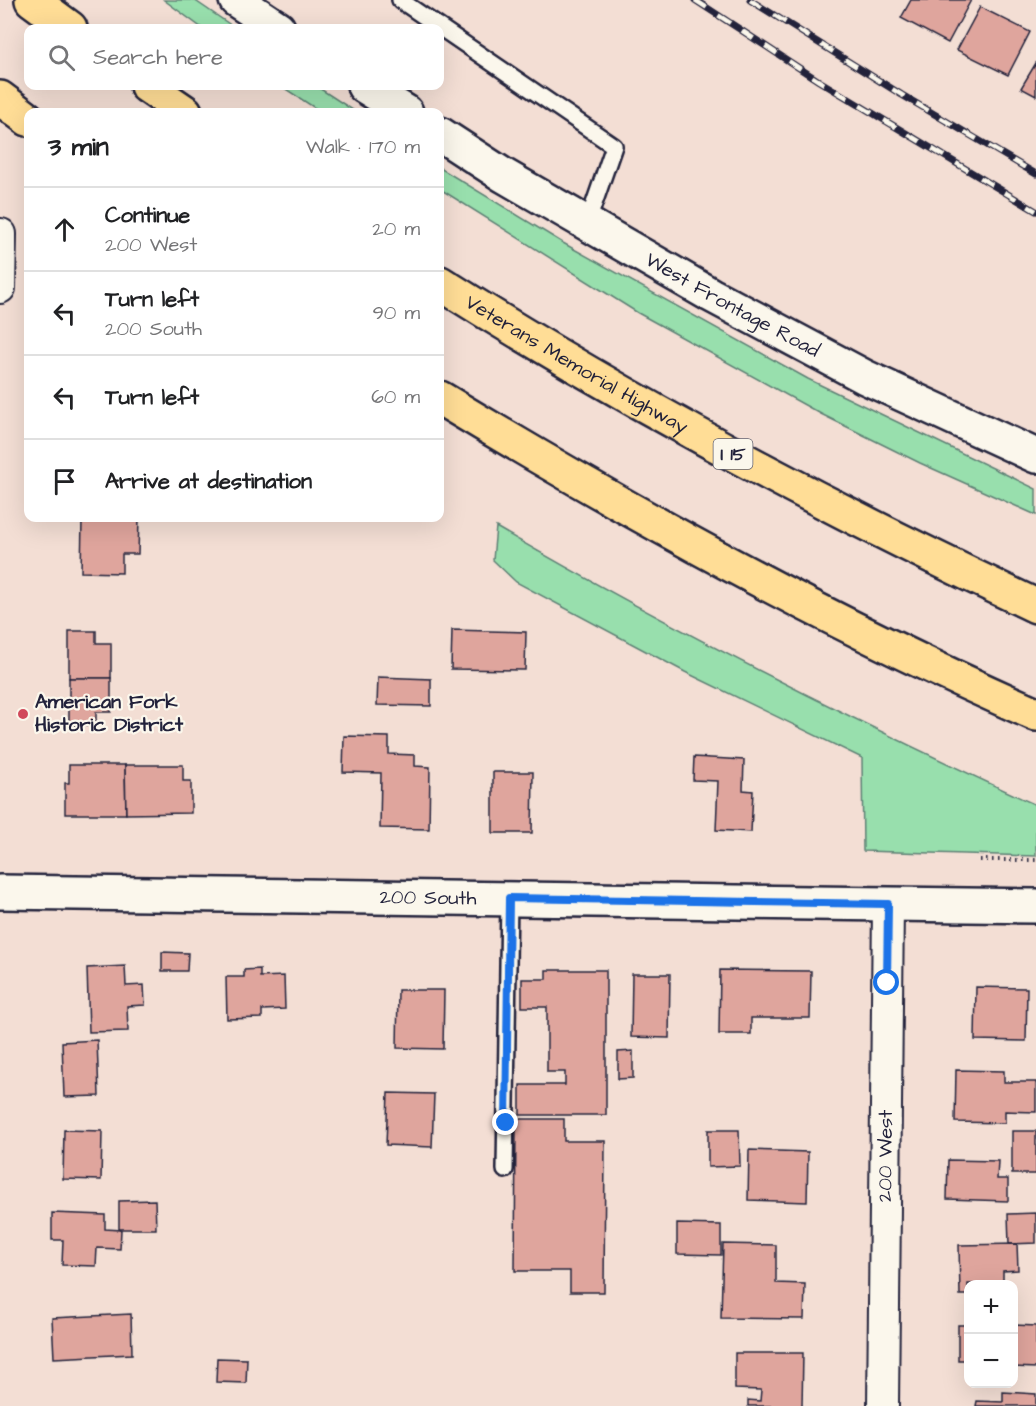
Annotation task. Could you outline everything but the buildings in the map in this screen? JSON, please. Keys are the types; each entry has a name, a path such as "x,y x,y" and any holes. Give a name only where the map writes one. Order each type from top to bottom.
{"highway":[{"path":"32,0 65,24"},
{"path":"153,90 179,108"},
{"path":"0,98 24,116"},
{"name":"Veterans Memorial Highway","path":"444,285 563,358 732,454 853,518 1036,606"},
{"path":"444,400 605,496 730,564 920,660 1036,714"}],"street":[{"path":"236,0 272,24"},
{"path":"370,90 400,108"},
{"name":"West Frontage Road","path":"444,137 503,175 711,296 865,377 1036,456"},
{"path":"0,288 1,234"},
{"name":"200 South","path":"0,892 1036,906"},
{"name":"200 West","path":"883,1406 888,904"}],"lane":[{"path":"400,0 435,24"},
{"path":"444,30 614,146 587,224"},
{"path":"506,1170 509,898"}],"path":[{"path":"980,860 1036,860"}],"green space":[{"path":"164,0 194,0 229,24 197,24"},
{"path":"287,90 322,90 350,108 315,108"},
{"path":"444,170 563,243 808,379 1036,489 1036,515 920,463 821,414 638,313 444,192"},
{"path":"496,527 695,637 899,740 1036,805 1036,856 863,851 862,758 685,672 516,582 493,560"}],"railway":[{"path":"695,0 819,81 1036,211"},
{"path":"750,0 902,95 1036,174"}],"place":[{"name":"American Fork Historic District","path":"23,714"}],"route":[{"path":"506,1123 509,898 888,904 887,983"}]}
